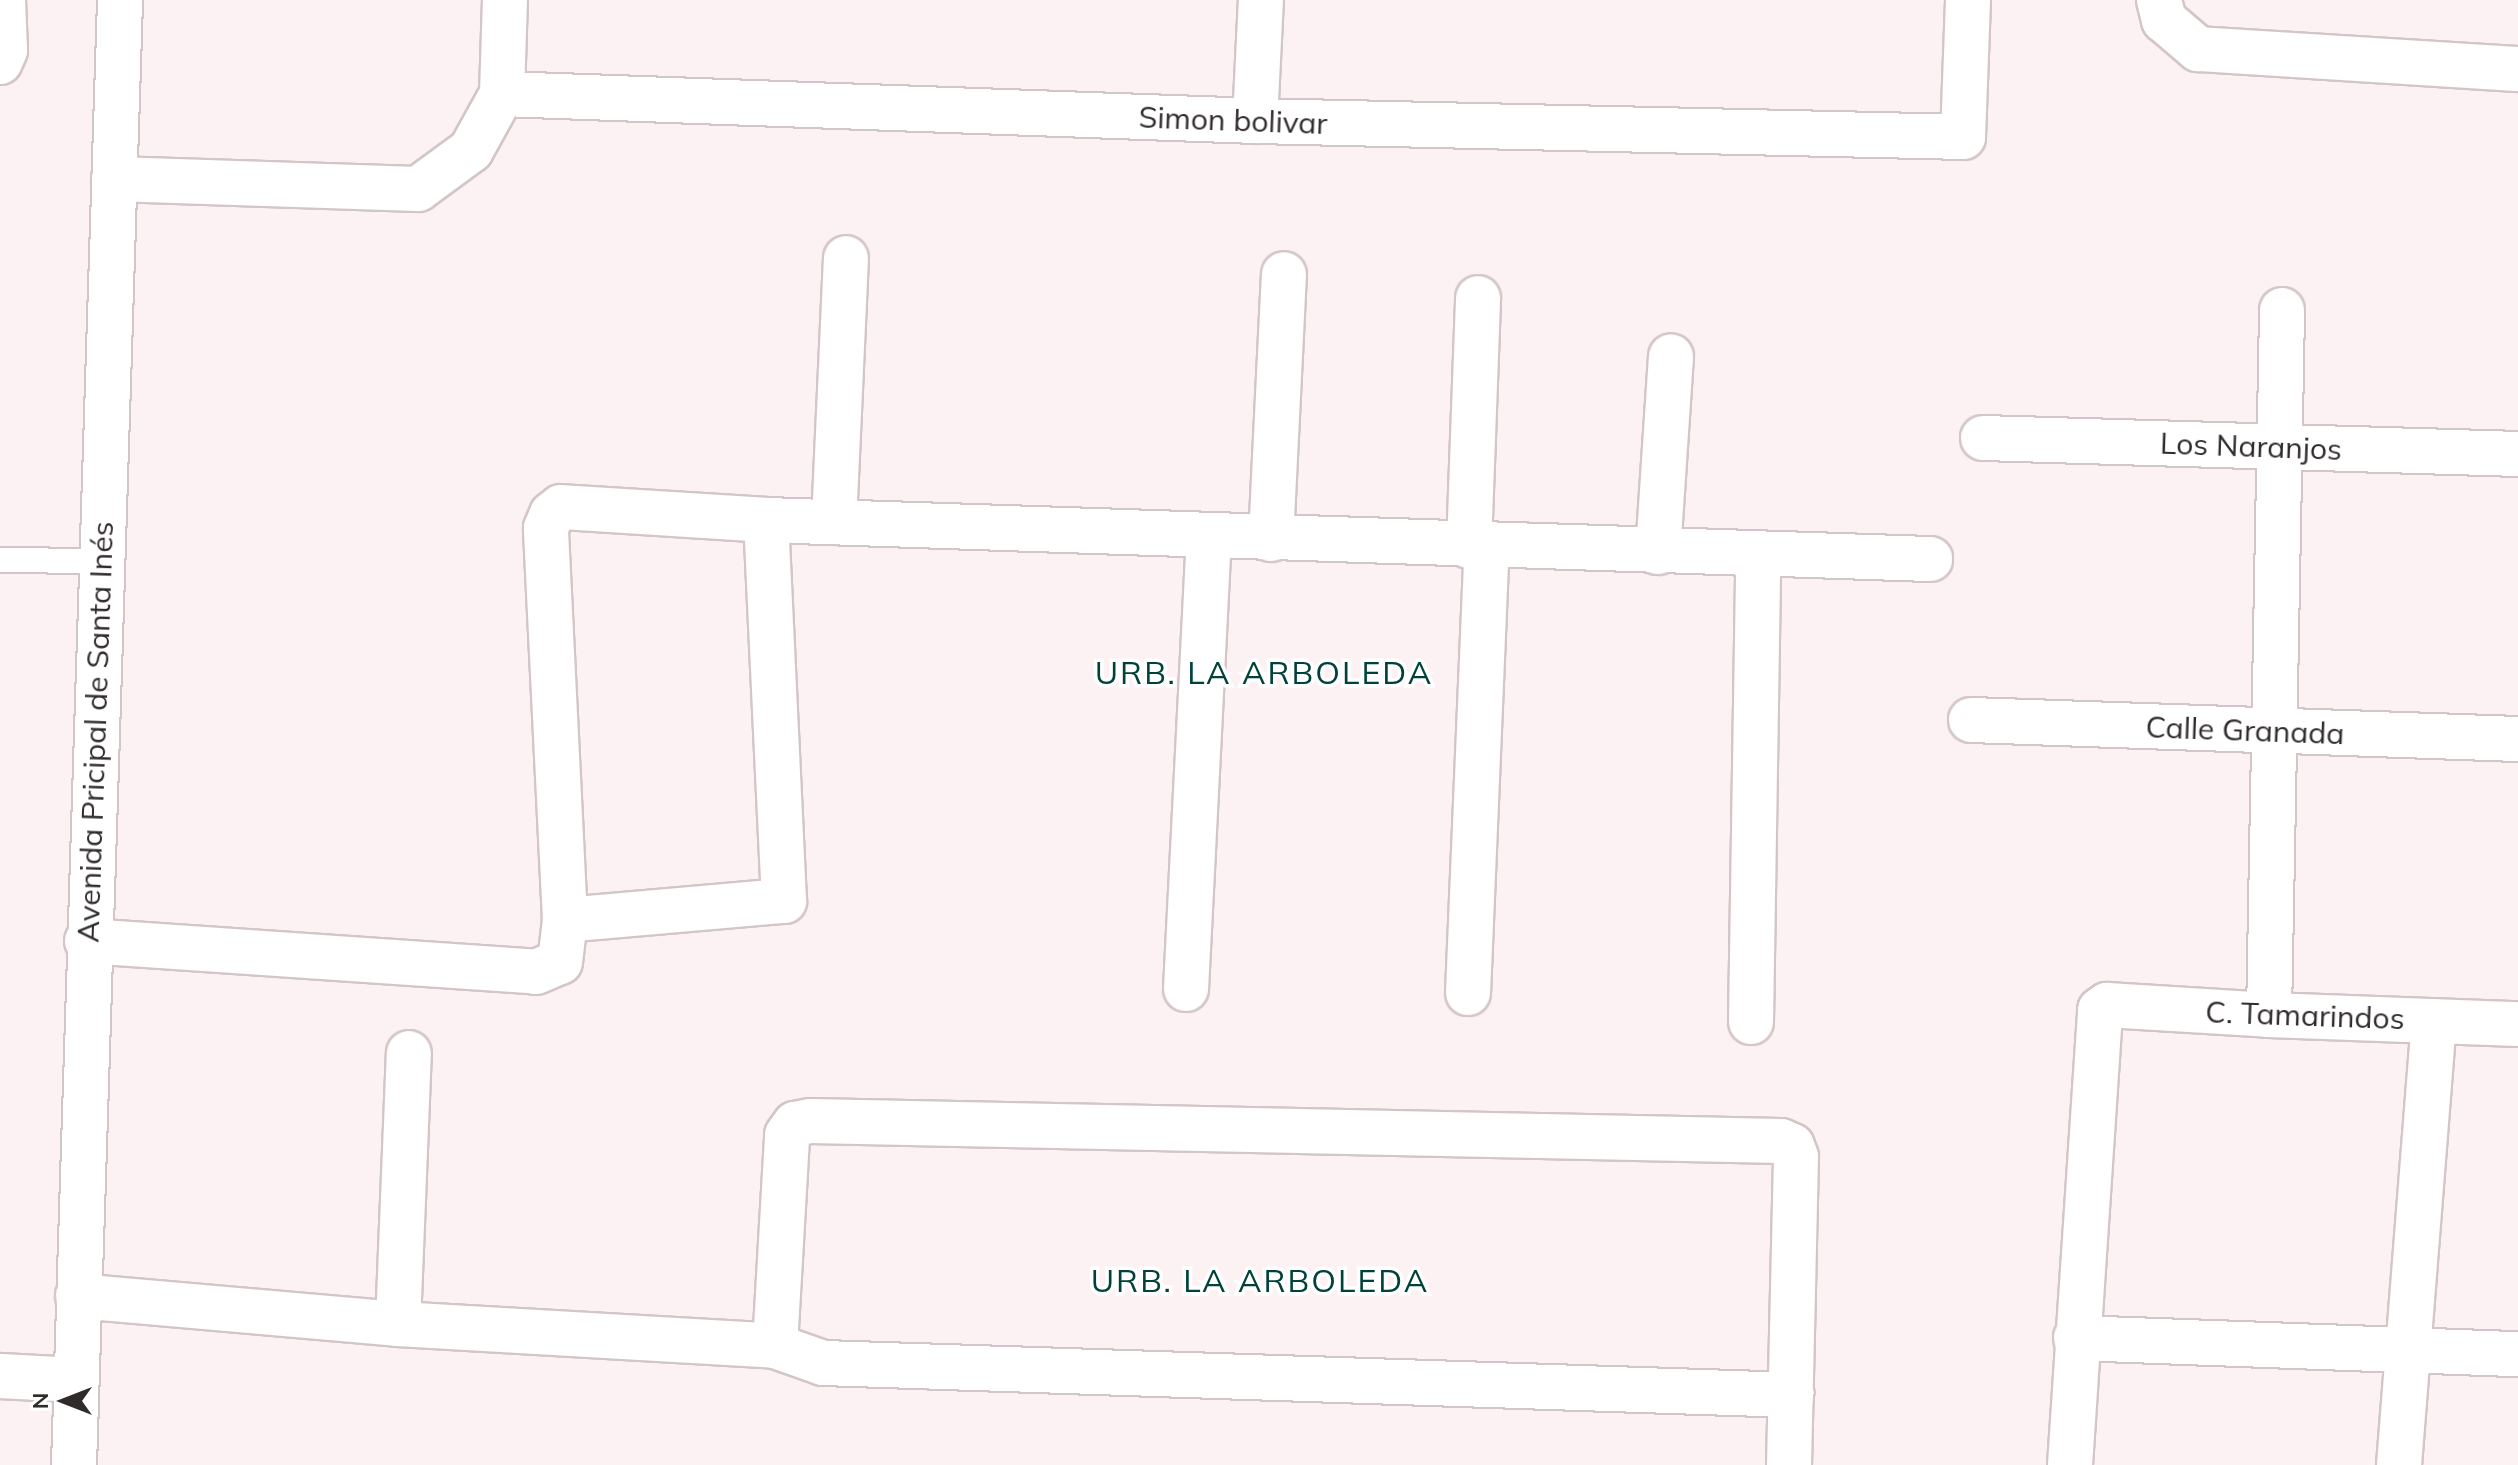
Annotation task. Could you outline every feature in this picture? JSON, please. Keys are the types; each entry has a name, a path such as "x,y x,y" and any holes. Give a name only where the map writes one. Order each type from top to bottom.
{"street":[{"path":"0,62 5,50 3,0"},
{"name":"Avenida Pricipal de Santa Inés","path":"74,1465 87,941 120,0"},
{"path":"114,179 418,189 471,150 502,94 505,0"},
{"path":"1255,121 1261,0"},
{"name":"Simon bolivar","path":"502,94 1255,121 1963,137 1968,0"},
{"path":"2159,0 2164,20 2198,49 2518,69"},
{"path":"834,522 846,258"},
{"path":"1271,539 1284,274"},
{"path":"1468,993 1478,546 1478,298"},
{"path":"2269,1015 2282,310"},
{"path":"1658,552 1671,356"},
{"name":"Los Naranjos","path":"1983,438 2518,454"},
{"path":"87,941 536,972 560,962 565,920 546,528 552,514 561,507 766,520 1930,559"},
{"path":"565,920 784,901 766,520"},
{"path":"1186,989 1209,536"},
{"path":"1751,1022 1758,554"},
{"name":"Calle Granada","path":"1971,720 2518,739"},
{"name":"C. Tamarindos","path":"2076,1338 2098,1016 2107,1005 2269,1015 2518,1024"},
{"path":"2399,1465 2434,1021"},
{"path":"398,1324 409,1053"},
{"path":"775,1346 787,1135 795,1124 811,1121 1781,1141 1792,1146 1796,1157 1789,1465"},
{"path":"78,1296 398,1324 775,1346 823,1363 1791,1395"},
{"path":"2070,1465 2076,1338 2518,1354"},
{"path":"0,1376 76,1380"}],"lane":[{"path":"0,560 100,561"}],"district":[{"name":"URB. LA ARBOLEDA","path":"1264,672"},
{"name":"URB. LA ARBOLEDA","path":"1260,1280"}]}
